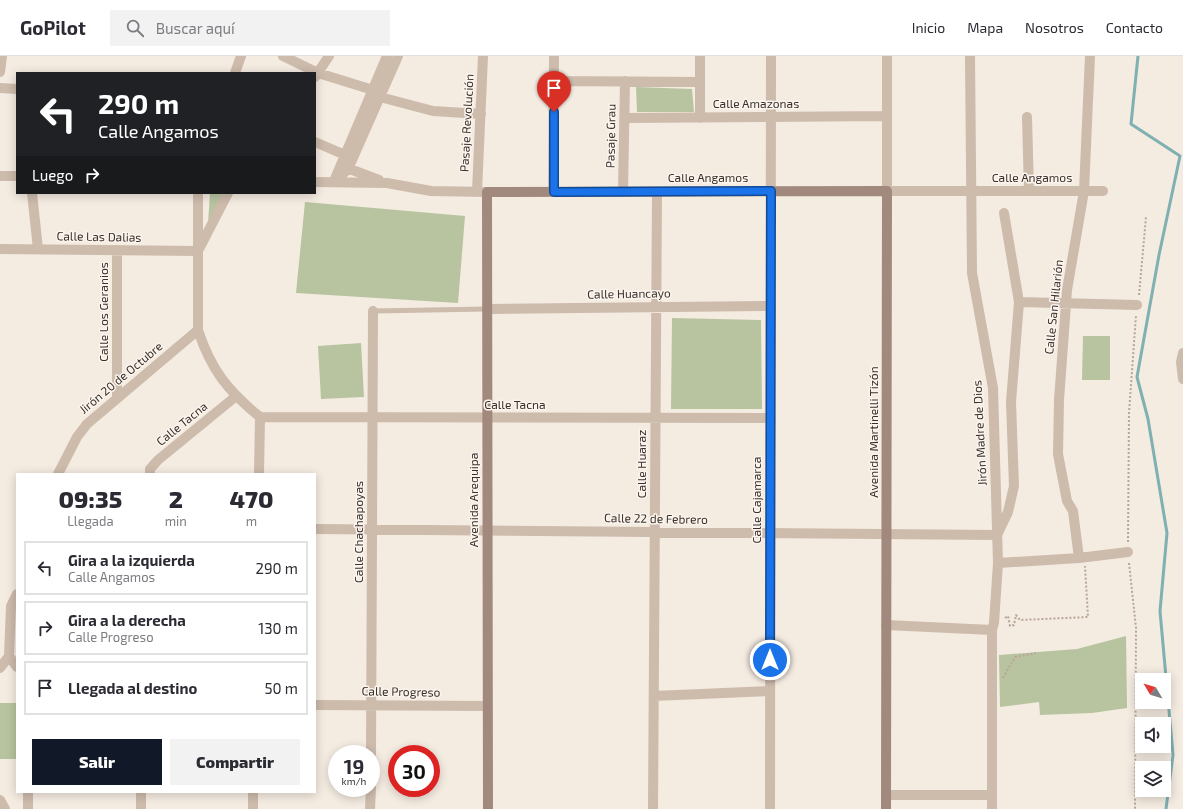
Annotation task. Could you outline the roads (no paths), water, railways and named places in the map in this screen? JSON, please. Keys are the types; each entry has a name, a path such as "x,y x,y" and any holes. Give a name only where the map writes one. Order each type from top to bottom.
{"street":[{"path":"0,72 2,56"},
{"path":"235,72 241,56"},
{"path":"283,56 312,72"},
{"path":"329,56 317,75 433,111 481,114"},
{"path":"334,182 345,167 376,94 387,56"},
{"path":"345,167 345,156 376,94 398,56"},
{"name":"Pasaje Revolución","path":"482,192 481,114 483,56"},
{"path":"554,56 554,192"},
{"path":"700,56 700,118"},
{"name":"Calle Cajamarca","path":"770,809 771,56"},
{"name":"Avenida Martinelli Tizón","path":"886,809 887,56"},
{"name":"Jirón Madre de Dios","path":"970,56 972,272 993,388 998,563 993,627 992,809"},
{"name":"Calle San Hilarión","path":"1082,558 1073,511 1067,501 1058,454 1059,400 1065,304 1084,191 1090,56"},
{"path":"554,81 700,82"},
{"name":"Pasaje Grau","path":"623,192 625,81"},
{"path":"0,88 16,89"},
{"name":"Calle Amazonas","path":"625,118 887,116"},
{"path":"1027,117 1029,191"},
{"path":"316,142 345,156"},
{"path":"345,167 387,183"},
{"path":"0,176 16,176"},
{"name":"Calle Angamos","path":"316,182 387,183 431,191 482,192 1103,190"},
{"name":"Avenida Arequipa","path":"482,192 487,310 488,809"},
{"name":"Calle Huaraz","path":"653,809 657,192"},
{"path":"32,194 38,249"},
{"path":"198,194 198,330 204,350 214,369 235,397 260,417 259,473"},
{"path":"198,251 227,194"},
{"path":"997,535 1008,512 1014,486 1011,402 1019,302 1004,213"},
{"name":"Calle Las Dalias","path":"0,249 198,251"},
{"name":"Calle Los Geranios","path":"117,250 117,398"},
{"path":"1019,302 1137,305"},
{"name":"Calle Huancayo","path":"487,310 770,306"},
{"name":"Calle Chachapoyas","path":"371,745 373,311"},
{"name":"Jirón 20 de Octubre","path":"59,473 77,437 87,424 198,330"},
{"path":"1183,353 1181,362 1183,379"},
{"name":"Calle Tacna","path":"150,473 150,469 158,460 235,397"},
{"name":"Calle Tacna","path":"260,417 770,418"},
{"name":"Calle 22 de Febrero","path":"316,529 997,535"},
{"path":"998,563 1082,558 1128,552"},
{"path":"0,668 9,656 11,606 16,596"},
{"path":"886,625 993,627"},
{"path":"9,656 16,666"},
{"path":"654,696 770,692"},
{"name":"Calle Progreso","path":"316,705 488,706"},
{"path":"28,793 28,809"},
{"path":"141,793 141,809"},
{"path":"253,793 253,809"},
{"path":"886,795 992,795"},
{"path":"370,797 370,809"},
{"path":"0,800 5,809"}],"lane":[{"path":"373,311 487,310"}],"waterway":[{"path":"1138,56 1131,124 1180,156 1159,255 1137,377 1148,419 1167,533 1160,611 1173,755 1166,809"}]}
